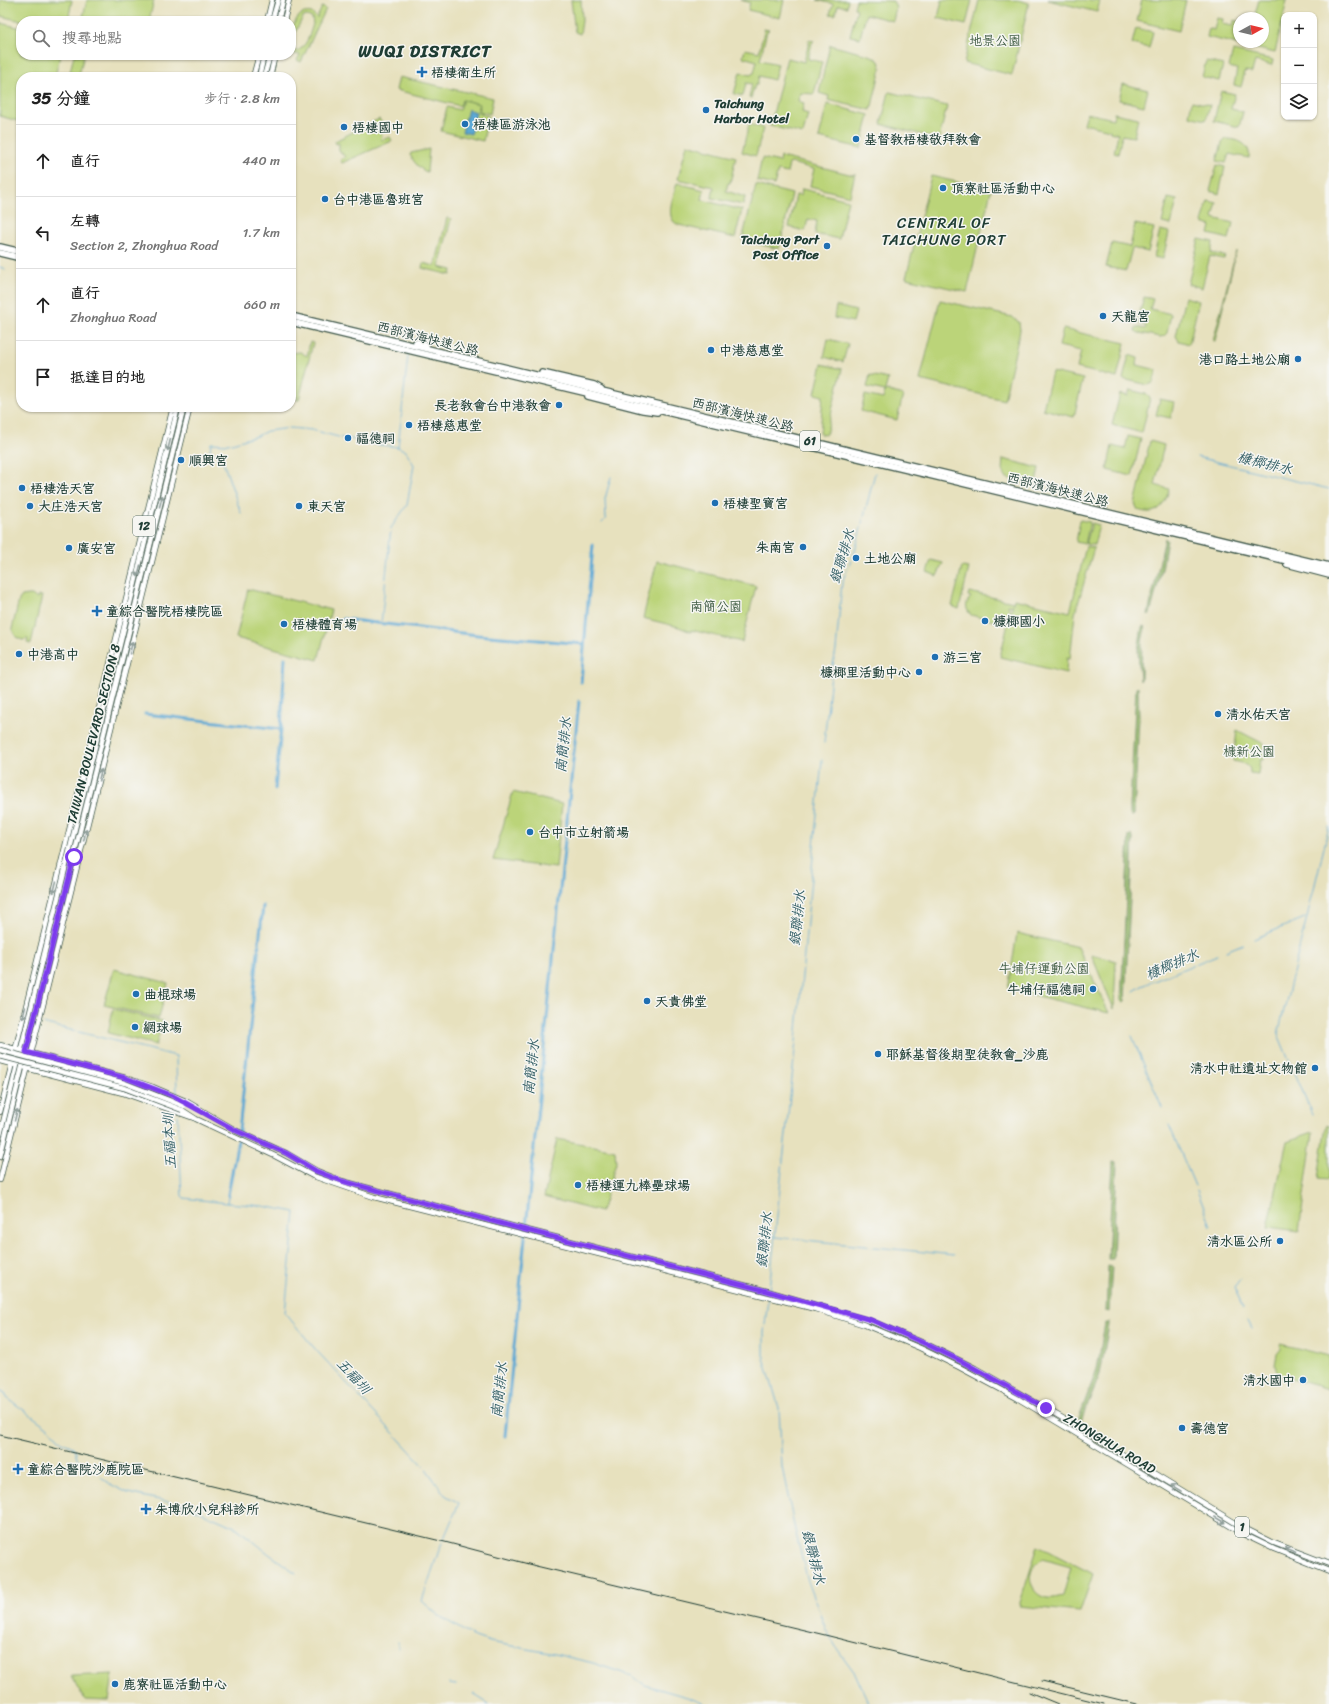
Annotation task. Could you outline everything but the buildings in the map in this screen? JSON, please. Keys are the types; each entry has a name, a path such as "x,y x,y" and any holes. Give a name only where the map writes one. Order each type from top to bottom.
{"highway":[{"path":"2,246 16,250"},
{"path":"0,253 16,257"},
{"name":"西部濱海快速公路","path":"296,317 1329,571"},
{"name":"西部濱海快速公路","path":"296,323 1329,566"},
{"path":"416,342 594,385 605,391 691,415"},
{"path":"420,356 642,410 691,415"},
{"path":"1260,554 1299,568 1329,575"}],"main road":[{"path":"268,16 272,0"},
{"path":"273,16 278,0"},
{"path":"279,16 283,0"},
{"path":"285,16 289,0"},
{"path":"254,72 258,60"},
{"path":"260,72 263,60"},
{"path":"265,72 269,60"},
{"path":"271,72 274,60"},
{"name":"TAIWAN BOULEVARD SECTION 8","path":"0,1157 65,849 172,412"},
{"name":"TAIWAN BOULEVARD SECTION 8","path":"0,1180 23,1051 177,412"},
{"name":"TAIWAN BOULEVARD SECTION 8","path":"23,1051 183,412"},
{"name":"TAIWAN BOULEVARD SECTION 8","path":"23,1051 189,412"},
{"path":"65,849 69,855"},
{"name":"1","path":"0,1045 143,1084 186,1102 200,1111"},
{"name":"1","path":"0,1050 125,1083 183,1108 196,1119"},
{"name":"1","path":"0,1056 124,1088 183,1108 200,1111"},
{"name":"1","path":"0,1061 123,1093 196,1119"},
{"name":"TAIWAN BOULEVARD SECTION 8","path":"0,1112 20,1066"},
{"name":"TAIWAN BOULEVARD SECTION 8","path":"0,1135 20,1066"},
{"name":"ZHONGHUA ROAD","path":"200,1111 237,1131 286,1153 316,1171 342,1181 522,1229 767,1291 871,1320 926,1344 975,1368 1073,1424 1242,1527 1274,1543 1329,1564"},
{"name":"ZHONGHUA ROAD","path":"196,1119 313,1176 354,1190 815,1309 866,1325 952,1363 1017,1398 1244,1535 1329,1571"}],"green space":[{"path":"0,0 72,0 69,16 16,16 16,20 0,16"},
{"path":"87,0 154,0 150,16 83,16"},
{"path":"571,0 581,0 582,21 580,34 575,32"},
{"path":"741,0 784,0 780,18 748,10 750,3"},
{"path":"817,0 848,0 847,7 838,5 835,15 830,14 833,4"},
{"path":"856,0 893,1 896,7 893,21 866,14 860,38 850,36 857,9 854,8"},
{"path":"942,0 972,0 966,25 938,18"},
{"name":"地景公園","path":"979,0 1018,0 1029,3 1012,75 964,63"},
{"path":"1048,0 1100,0 1097,12"},
{"path":"1142,0 1186,0 1179,31 1137,21"},
{"path":"1259,0 1287,0 1284,12 1281,12 1281,26 1275,53 1254,48 1269,48 1269,12 1256,12"},
{"path":"322,7 326,9 301,62 297,60 300,55 296,54 296,51 302,48 305,44 313,24 312,18 307,16 303,17 296,31 296,21 302,14 307,13 312,13 317,18"},
{"path":"1217,18 1223,19 1222,24 1232,26 1233,23 1233,43 1207,37 1209,28 1214,30"},
{"path":"0,23 16,27 16,60 59,60 56,72 16,72 16,121 0,116"},
{"path":"1136,28 1153,32 1149,48 1132,44"},
{"path":"763,29 769,30 767,31 760,60 778,64 774,80 759,76 751,98 749,98 752,84 746,83 743,96 734,94 740,72 750,75 754,73 757,61 743,57 745,49 759,52 764,31"},
{"path":"808,40 814,41 812,43 808,59 822,62 814,94 800,93 798,101 804,103 802,112 808,114 803,134 770,126 787,58 804,62 809,42"},
{"path":"830,45 872,56 879,61 881,68 871,110 828,100 829,96 819,93"},
{"path":"1233,51 1273,60 1272,65 1255,61 1252,72 1245,71 1241,87 1234,85 1237,69 1229,67"},
{"path":"73,60 83,60 80,72 70,72"},
{"path":"1206,61 1223,65 1219,81 1202,77"},
{"path":"399,77 493,98 490,114 479,111 480,104 462,100 460,106 396,90"},
{"path":"1123,84 1148,90 1144,106 1119,100"},
{"path":"1221,91 1235,94 1231,109 1243,112 1239,127 1214,121"},
{"path":"889,92 947,106 939,139 881,124"},
{"name":"梧棲區游泳池","path":"463,100 479,104 478,112 488,116 483,141 441,131 447,107 460,110"},
{"path":"1192,101 1210,105 1206,120 1189,116"},
{"path":"827,104 869,115 861,148 819,138"},
{"path":"1087,113 1113,119 1114,113 1138,118 1134,137 1122,135 1118,154 1114,153 1118,134 1110,132 1110,130 1084,124"},
{"path":"379,119 382,123 375,127 381,133 382,140 390,137 392,141 342,163 340,160 345,157 339,150 339,143 336,144 335,141"},
{"path":"749,124 763,128 756,156 742,152"},
{"path":"1226,139 1243,143 1248,149 1249,158 1229,154 1226,163 1217,161 1222,143"},
{"path":"687,144 736,157 730,183 728,183 726,191 745,197 743,205 712,198 714,187 678,179"},
{"path":"429,149 427,172 417,165 410,155 411,153"},
{"path":"781,157 853,175 855,173 850,196 810,186 814,169 791,163 789,164 787,173 778,171 774,185 757,181 762,158 780,162"},
{"path":"1217,165 1225,167 1219,194 1210,191"},
{"path":"931,176 991,190 967,292 906,278"},
{"path":"677,183 704,190 702,200 742,210 735,238 679,225 674,222 671,207"},
{"path":"756,185 792,194 779,249 742,240"},
{"path":"802,189 848,200 839,239 815,234 817,221 808,219 805,231 789,227 796,195 801,196"},
{"path":"1168,198 1177,200 1171,225 1162,223"},
{"path":"1208,201 1217,203 1213,218 1233,223 1229,239 1209,234 1211,226 1202,223"},
{"path":"447,218 451,219 439,267 452,270 451,275 422,268 423,263 435,266"},
{"path":"1135,224 1154,228 1148,252 1132,248 1126,271 1106,267 1112,243 1130,247"},
{"path":"1160,230 1169,232 1163,259 1154,257"},
{"path":"1199,239 1213,242 1211,253 1225,256 1224,259 1210,256 1202,288 1188,284"},
{"path":"1236,251 1215,341 1213,341"},
{"path":"1144,297 1153,299 1150,309 1171,314 1167,333 1164,336 1160,337 1135,332 1136,327 1145,329 1146,326 1137,323"},
{"path":"1185,297 1199,301 1189,344 1179,341 1176,336"},
{"path":"940,300 1012,317 1019,322 1020,330 1004,400 920,380"},
{"path":"836,306 856,311 853,322 834,318"},
{"path":"1063,329 1125,343 1117,378 1077,368 1081,351 1059,346"},
{"path":"828,339 848,344 843,362 824,357"},
{"path":"310,342 313,343 299,400 296,400 296,352 300,352 307,356"},
{"path":"1129,355 1138,358 1137,365 1157,370 1153,383 1148,385 1123,379"},
{"path":"822,364 842,369 826,435 820,434 823,396 815,394"},
{"path":"1052,372 1083,379 1074,417 1043,409"},
{"path":"870,375 888,379 885,390 903,395 897,420 861,411 865,395 883,399 885,391 867,387"},
{"path":"1130,390 1146,394 1150,398 1142,433 1112,425 1120,394 1128,396"},
{"path":"1160,399 1174,402 1171,418 1156,415"},
{"path":"1128,436 1141,439 1132,476 1107,470 1112,446 1125,449"},
{"path":"1150,441 1164,445 1155,485 1169,489 1165,500 1159,508 1155,511 1145,512 1138,510 1135,504"},
{"path":"1003,459 1039,468 1035,486 1007,478 1002,470"},
{"path":"1080,520 1090,522 1085,544 1076,542"},
{"path":"1092,523 1099,525 1094,545 1086,544"},
{"path":"1165,538 1167,540 1162,569 1149,616 1148,614"},
{"path":"1086,546 1094,548 1075,614 1070,659 1067,658 1066,673 1000,657 1014,599 1070,612"},
{"path":"931,560 943,563 937,576 927,572"},
{"name":"南簡公園","path":"657,561 756,586 742,642 691,630 691,632 679,627 643,618"},
{"path":"962,567 969,568 959,609 952,606"},
{"name":"梧棲體育場","path":"248,589 331,610 318,660 236,638"},
{"path":"969,592 1013,602 1012,606 1008,605 1010,611 1007,618 998,622 971,615 966,606 971,597 968,596"},
{"path":"32,595 37,599 38,596 42,596 31,644 27,643 28,639 22,640 16,637 12,629 19,600 22,596"},
{"path":"1144,626 1140,681 1138,650 1142,627"},
{"path":"1138,686 1139,718 1134,815 1132,816 1130,815 1130,806 1136,688"},
{"name":"槺新公園","path":"1237,730 1264,744 1263,760 1260,760 1258,774 1250,773 1247,765 1233,761"},
{"name":"台中市立射箭場","path":"513,792 562,804 556,868 493,860"},
{"path":"1131,834 1133,838 1125,1001 1123,1002 1121,1000 1129,836"},
{"name":"牛埔仔運動公園","path":"1017,933 1078,947 1109,1013 1008,989"},
{"path":"1091,954 1116,961 1114,1009"},
{"name":"曲棍球場","path":"114,969 168,983 159,1018 104,1005"},
{"name":"網球場","path":"113,1009 163,1021 156,1045 108,1033"},
{"path":"1329,1125 1329,1179 1318,1178 1326,1126"},
{"path":"1313,1132 1299,1231 1268,1227 1287,1141"},
{"name":"梧棲運九棒壘球場","path":"557,1139 615,1150 616,1163 601,1212 544,1197"},
{"path":"1113,1161 1117,1162 1113,1259 1108,1259"},
{"path":"1108,1266 1112,1267 1109,1312 1106,1311"},
{"path":"1105,1323 1109,1323 1109,1325 1100,1374 1081,1421 1078,1420 1097,1369"},
{"path":"1281,1344 1329,1356 1329,1389 1280,1376 1275,1365 1277,1354 1281,1349"},
{"path":"1038,1546 1093,1574 1080,1612 1019,1606","holes":["1042,1559 1071,1567 1063,1596 1051,1598 1042,1597 1032,1587 1030,1578 1031,1573 1034,1567"]},
{"path":"113,1674 109,1701 85,1700 71,1676"}],"water":[{"name":"梧棲區游泳池","path":"468,109 476,112 471,134 462,132"}],"waterway":[{"path":"0,267 5,269"},
{"path":"241,513 222,459 210,451 211,443 228,444 257,436 267,431 290,428 312,430 346,439 361,441 364,443 398,447 408,355"},
{"path":"381,624 391,528 407,505 414,465 406,451 398,447"},
{"name":"槺榔排水","path":"1197,457 1329,489"},
{"name":"銀聯排水","path":"824,743 831,675 836,650 842,582 855,551 875,473"},
{"path":"602,523 606,518 605,499 611,477"},
{"name":"南簡排水","path":"581,682 593,545"},
{"path":"343,619 478,635 584,644"},
{"path":"275,789 281,729 285,658"},
{"name":"南簡排水","path":"505,1436 579,701"},
{"path":"145,714 281,729"},
{"name":"銀聯排水","path":"769,1290 796,1041 822,760"},
{"name":"槺榔排水","path":"1254,939 1307,917 1329,827"},
{"path":"228,1195 238,1140 263,906"},
{"path":"1293,1070 1278,1034 1307,917"},
{"name":"槺榔排水","path":"1226,951 1243,944"},
{"name":"槺榔排水","path":"1134,991 1142,986 1217,955"},
{"name":"五福本圳","path":"42,1023 176,1056 177,1096"},
{"name":"槺榔排水","path":"1132,1036 1162,1108"},
{"path":"1295,1073 1312,1114"},
{"name":"五福本圳","path":"178,1115 182,1196 184,1198 227,1203"},
{"name":"槺榔排水","path":"1169,1125 1195,1186"},
{"name":"槺榔排水","path":"1197,1190 1211,1226"},
{"name":"五福圳","path":"228,1195 227,1203 263,1206 295,1212 285,1313 316,1350 424,1466 445,1495 459,1503 439,1550 422,1601 438,1615 472,1636 490,1642 555,1654 593,1663 632,1676 645,1685 687,1697 705,1704"},
{"path":"775,1237 954,1255"},
{"name":"槺榔排水","path":"1241,1279 1234,1288 1243,1308"},
{"name":"銀聯排水","path":"768,1299 764,1332 764,1358 779,1408 782,1467 795,1530 808,1581 826,1630 838,1650 855,1673 869,1704"},
{"name":"槺榔排水","path":"1248,1321 1252,1329"},
{"path":"0,1390 5,1393 7,1398 50,1429 62,1442 73,1447 76,1451 78,1460"},
{"path":"101,1477 110,1484 128,1493 187,1506 237,1528 269,1554 296,1573"},
{"path":"398,1642 398,1648"},
{"path":"449,1684 456,1685"},
{"path":"473,1694 489,1704"}],"railway":[{"path":"0,1435 445,1542 536,1566 1104,1704"},
{"path":"1042,1681 1137,1704"},
{"path":"1029,1692 1058,1704"}],"place":[{"name":"梧棲衛生所","path":"422,72"},
{"name":"Taichung Harbor Hotel","path":"706,110"},
{"name":"梧棲區游泳池","path":"465,124"},
{"name":"梧棲國中","path":"344,127"},
{"name":"基督教梧棲敬拜教會","path":"856,139"},
{"name":"頂寮社區活動中心","path":"943,188"},
{"name":"台中港區魯班宮","path":"325,199"},
{"name":"Taichung Port Post Office","path":"827,246"},
{"name":"天龍宮","path":"1103,316"},
{"name":"中港慈惠堂","path":"711,350"},
{"name":"港口路土地公廟","path":"1298,359"},
{"name":"長老教會台中港教會","path":"559,405"},
{"name":"梧棲慈惠堂","path":"409,425"},
{"name":"福德祠","path":"348,438"},
{"name":"順興宮","path":"181,460"},
{"name":"梧棲浩天宮","path":"22,488"},
{"name":"梧棲聖寶宮","path":"715,503"},
{"name":"大庄浩天宮","path":"30,506"},
{"name":"東天宮","path":"299,506"},
{"name":"朱南宮","path":"803,547"},
{"name":"廣安宮","path":"69,548"},
{"name":"土地公廟","path":"856,558"},
{"name":"童綜合醫院梧棲院區","path":"97,611"},
{"name":"槺榔國小","path":"985,621"},
{"name":"梧棲體育場","path":"284,624"},
{"name":"中港高中","path":"19,654"},
{"name":"游三宮","path":"935,657"},
{"name":"槺榔里活動中心","path":"919,672"},
{"name":"清水佑天宮","path":"1218,714"},
{"name":"台中市立射箭場","path":"530,832"},
{"name":"牛埔仔福德祠","path":"1093,989"},
{"name":"曲棍球場","path":"136,994"},
{"name":"天貴佛堂","path":"647,1001"},
{"name":"網球場","path":"135,1027"},
{"name":"耶穌基督後期聖徒教會_沙鹿","path":"878,1054"},
{"name":"清水中社遺址文物館","path":"1315,1068"},
{"name":"梧棲運九棒壘球場","path":"578,1185"},
{"name":"清水區公所","path":"1280,1241"},
{"name":"清水國中","path":"1303,1380"},
{"name":"壽德宮","path":"1182,1428"},
{"name":"童綜合醫院沙鹿院區","path":"18,1469"},
{"name":"朱博欣小兒科診所","path":"146,1509"},
{"name":"鹿寮社區活動中心","path":"115,1684"}],"district":[{"name":"WUQI DISTRICT","path":"425,51"},
{"name":"CENTRAL OF TAICHUNG PORT","path":"944,232"}],"route":[{"path":"74,857 26,1052 126,1078 153,1087 186,1102 237,1131 286,1153 316,1171 342,1181 522,1229 767,1291 871,1320 926,1344 975,1368 1046,1408"}]}
